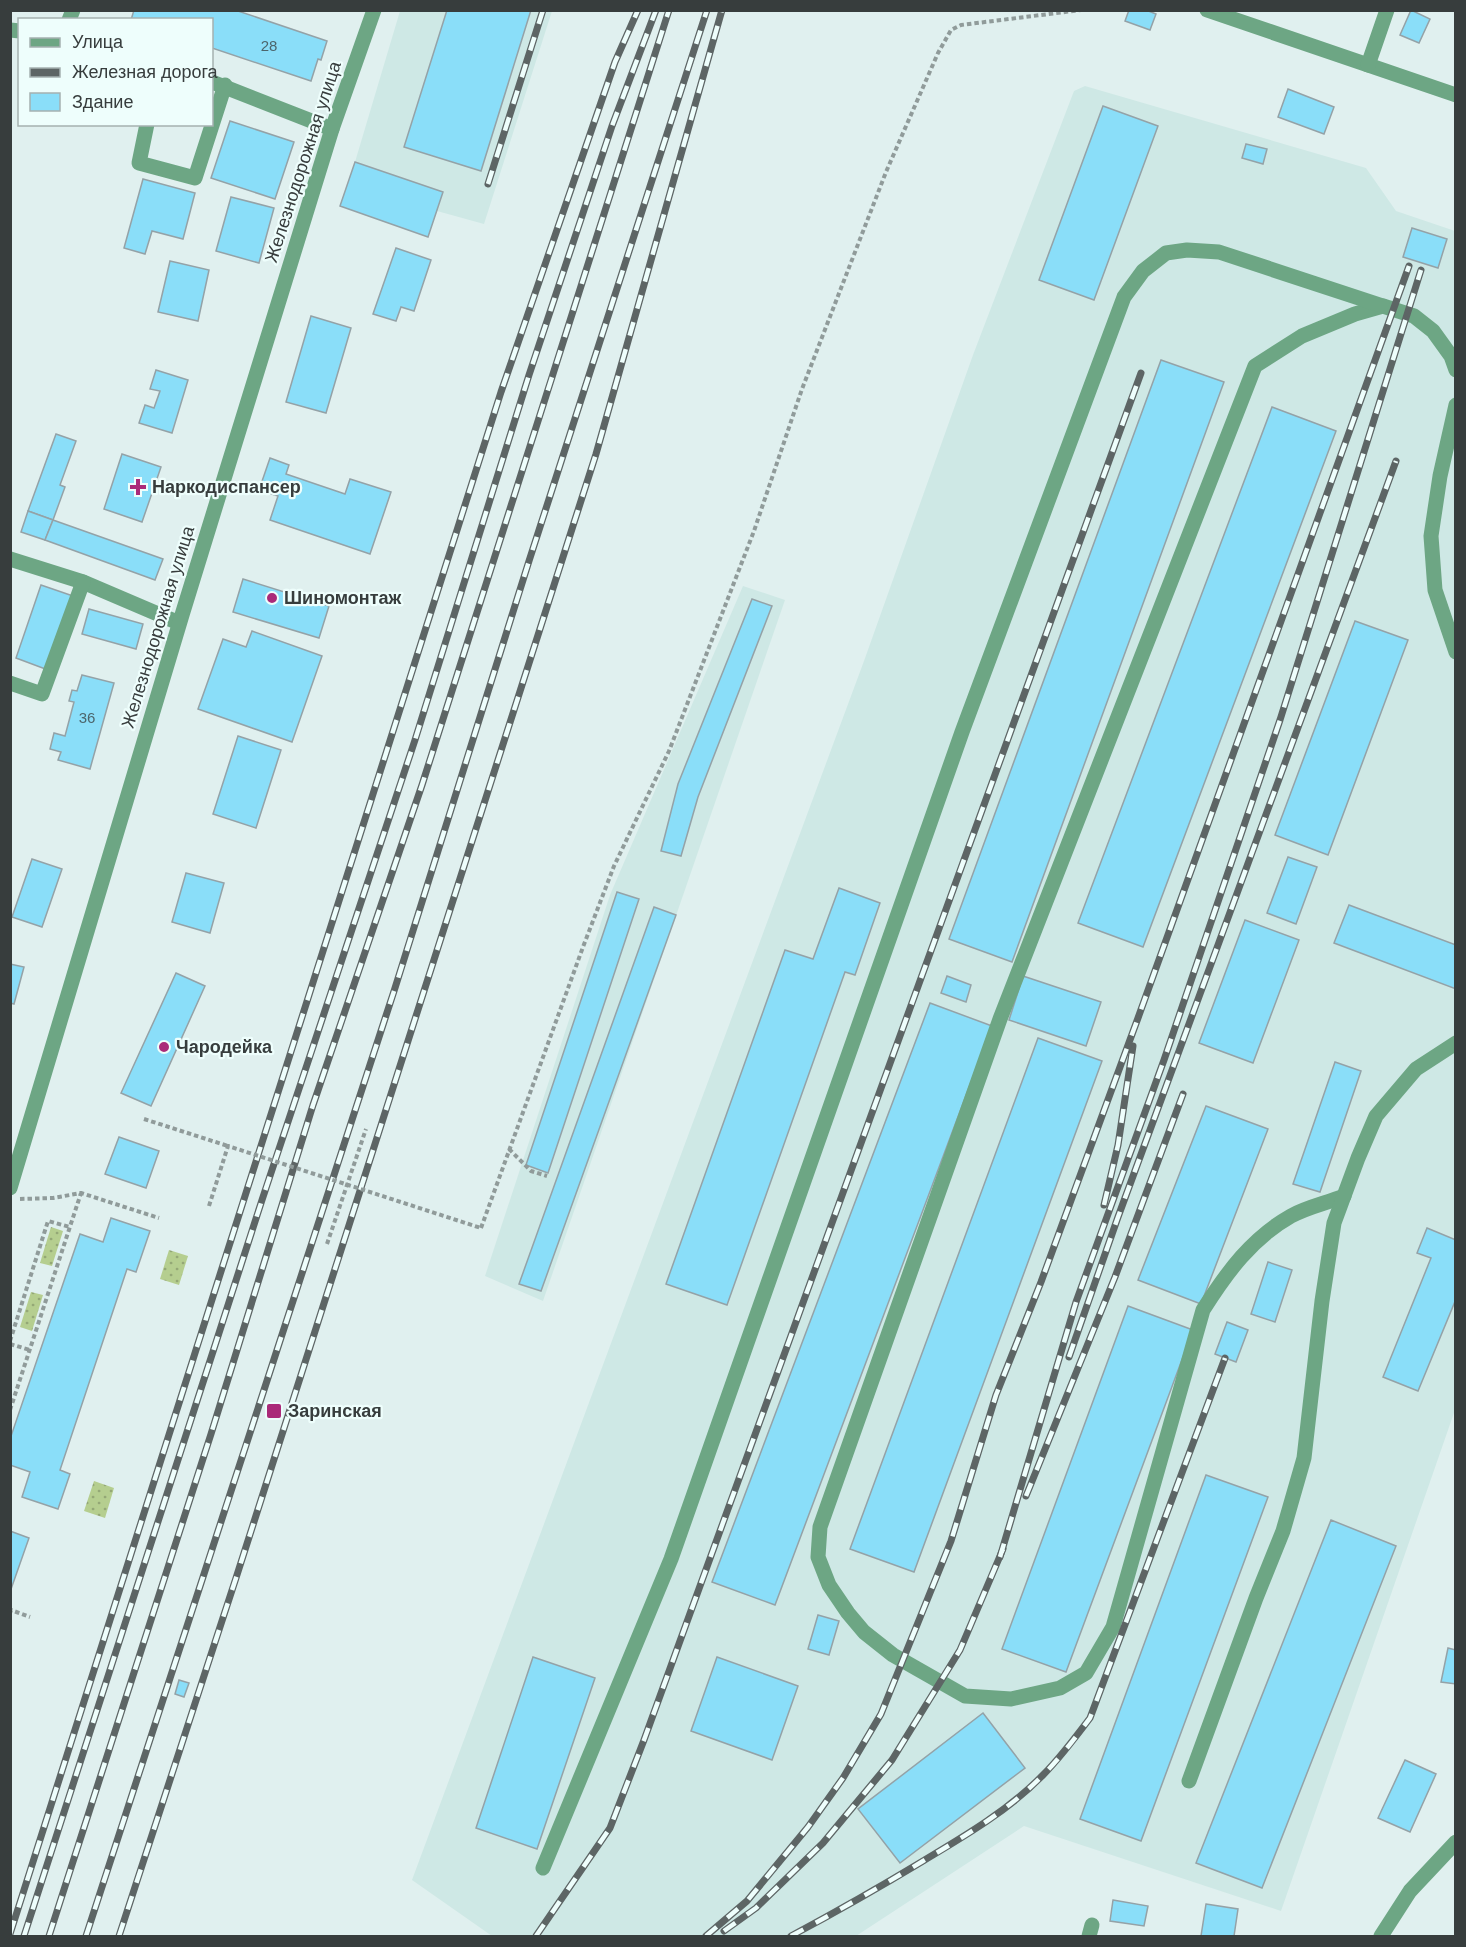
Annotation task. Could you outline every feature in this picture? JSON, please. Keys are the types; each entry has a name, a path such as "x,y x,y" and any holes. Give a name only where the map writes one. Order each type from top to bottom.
{"street":[{"name":"Железнодорожная улица","path":"10,1188 179,623 332,129 374,10"},
{"path":"1207,10 1455,95"},
{"path":"1368,65 1387,10"},
{"path":"213,104 218,83 332,129"},
{"path":"147,126 139,163 195,178 208,126"},
{"path":"543,1868 671,1559 962,732 1124,297 1143,271 1166,253 1187,250 1219,252 1414,316 1433,331 1451,356 1455,370"},
{"path":"1344,1197 1293,1215 1255,1241 1224,1278 1203,1310 1113,1627 1086,1673 1060,1688 1011,1699 964,1696 893,1655 864,1632 829,1585 818,1557 820,1527 1000,1019 1255,366 1302,336 1355,314 1383,306"},
{"path":"1455,405 1440,476 1431,536 1435,590 1455,652"},
{"path":"10,559 83,582 179,623"},
{"path":"10,683 42,694 83,582"},
{"path":"1189,1781 1283,1531 1304,1458 1322,1301 1334,1223 1358,1158 1377,1116 1416,1070 1455,1043"},
{"path":"1381,1936 1410,1891 1455,1842"}],"path":[{"path":"144,1119 481,1228 614,866 673,740 754,531 802,389 886,172 938,53 951,30 961,25 1082,10"},
{"path":"327,1244 366,1129"},
{"path":"209,1206 228,1146"},
{"path":"508,1151 531,1171 547,1176"},
{"path":"10,1410 81,1193"},
{"path":"10,1200 53,1198 81,1193 159,1218"},
{"path":"30,1350 10,1342 48,1221 70,1227"},
{"path":"10,1613 11,1610 30,1617"}],"shaded area":[{"path":"400,11 552,11 484,224 437,211 428,237 340,206"},
{"path":"1085,86 1366,168 1396,211 1455,231 1456,1407 1281,1911 1024,1826 856,1936 492,1936 412,1880 864,661 973,355 1074,91"},
{"path":"743,586 785,600 543,1301 485,1276 610,895"}],"green space":[{"path":"51,1227 63,1231 52,1266 40,1263"},
{"path":"169,1250 188,1256 179,1285 160,1279"},
{"path":"31,1292 43,1295 32,1331 20,1327"},
{"path":"94,1481 114,1488 105,1518 84,1511"}],"building":[{"path":"134,10 235,10 327,41 311,81 213,48 213,18 132,18"},
{"path":"447,10 531,10 481,171 404,147"},
{"path":"1129,10 1146,10 1156,14 1150,30 1125,21"},
{"path":"1411,10 1430,19 1419,43 1400,35"},
{"path":"1288,89 1334,107 1324,134 1278,117"},
{"path":"1103,106 1158,126 1094,300 1039,280"},
{"path":"230,121 294,142 275,199 211,178"},
{"path":"1246,144 1267,149 1263,164 1242,158"},
{"path":"355,162 443,192 428,237 340,206"},
{"path":"143,179 195,193 183,239 152,231 145,254 124,248"},
{"path":"231,197 274,208 259,263 216,251"},
{"path":"1412,228 1447,239 1438,268 1403,257"},
{"path":"396,248 431,260 414,311 401,307 396,321 373,314"},
{"path":"170,261 209,270 198,321 158,312"},
{"path":"311,316 351,328 326,413 286,402"},
{"path":"1161,360 1224,382 1012,962 949,939"},
{"path":"156,370 188,380 172,433 139,423 145,405 154,408 160,391 150,389"},
{"path":"1272,407 1336,431 1143,947 1078,923"},
{"path":"56,434 76,441 60,485 65,487 53,520 28,511"},
{"path":"122,454 161,467 142,522 104,509"},
{"path":"270,458 289,465 286,474 345,494 350,479 391,492 370,554 270,520 278,496 259,490"},
{"path":"28,511 53,520 45,540 21,532"},
{"path":"53,520 163,559 155,580 45,540"},
{"path":"243,579 329,606 319,638 233,612"},
{"path":"41,585 73,596 48,670 16,658"},
{"path":"752,599 772,606 698,797 681,856 661,851 678,784"},
{"path":"89,609 143,624 136,649 82,634"},
{"path":"1355,621 1408,640 1328,855 1275,835"},
{"path":"252,631 322,656 292,742 198,709 223,639 246,647"},
{"path":"82,675 114,683 90,769 58,760 61,752 50,749 54,733 65,736 74,702 69,701 72,690 77,691"},
{"path":"238,736 281,750 256,828 213,814"},
{"path":"1288,857 1317,867 1296,924 1267,913"},
{"path":"32,859 62,869 42,927 12,917"},
{"path":"186,873 224,883 210,933 172,922"},
{"path":"839,888 880,903 855,975 845,972 727,1305 666,1284 785,950 813,959"},
{"path":"617,892 639,899 548,1173 526,1165"},
{"path":"1349,905 1456,945 1456,989 1334,943"},
{"path":"654,907 676,915 541,1291 519,1284"},
{"path":"1245,920 1299,940 1253,1063 1199,1043"},
{"path":"10,964 24,967 14,1004 10,1003"},
{"path":"176,973 205,986 151,1106 121,1093"},
{"path":"947,976 971,985 966,1002 941,993"},
{"path":"1023,976 1101,1002 1086,1046 1009,1020"},
{"path":"930,1003 992,1026 775,1605 712,1582"},
{"path":"1038,1038 1102,1061 914,1572 850,1549"},
{"path":"1335,1062 1361,1071 1320,1192 1293,1184"},
{"path":"1206,1106 1268,1129 1201,1304 1138,1280"},
{"path":"119,1137 159,1151 146,1188 105,1174"},
{"path":"111,1218 150,1231 136,1272 127,1269 60,1470 70,1474 58,1509 22,1497 30,1472 10,1465 10,1439 80,1234 103,1242"},
{"path":"1427,1228 1456,1240 1456,1299 1418,1391 1383,1377 1431,1258 1417,1253"},
{"path":"1268,1262 1292,1270 1275,1322 1251,1314"},
{"path":"1128,1306 1193,1330 1066,1672 1002,1649"},
{"path":"1227,1322 1248,1330 1236,1362 1215,1354"},
{"path":"1206,1475 1268,1497 1141,1841 1080,1819"},
{"path":"1331,1520 1396,1546 1262,1888 1196,1863"},
{"path":"10,1531 29,1538 10,1592"},
{"path":"818,1615 839,1621 829,1655 808,1649"},
{"path":"1448,1648 1456,1650 1456,1684 1441,1682"},
{"path":"533,1657 595,1678 537,1849 476,1828"},
{"path":"717,1657 798,1686 772,1760 691,1731"},
{"path":"179,1680 189,1683 184,1697 175,1694"},
{"path":"983,1713 1025,1768 900,1863 858,1809"},
{"path":"1405,1760 1436,1774 1410,1832 1378,1818"},
{"path":"1113,1900 1148,1906 1144,1926 1110,1921"},
{"path":"1206,1904 1238,1909 1234,1936 1201,1936"}],"railway":[{"path":"488,184 543,10"},
{"path":"10,1934 501,392 615,62 638,10"},
{"path":"24,1936 262,1200 415,740 529,375 612,126 656,10"},
{"path":"49,1936 211,1434 313,1105 422,785 669,10"},
{"path":"86,1936 395,988 529,561 707,10"},
{"path":"119,1936 596,454 722,10"},
{"path":"706,1936 747,1901 808,1827 843,1778 881,1714 951,1541 996,1395 1041,1282 1138,1018 1409,266"},
{"path":"1000,1557 1076,1302 1164,1060 1280,720 1421,270"},
{"path":"536,1936 610,1828 1141,373"},
{"path":"1069,1357 1118,1217 1396,461"},
{"path":"1104,1205 1118,1145 1133,1046"},
{"path":"1026,1496 1115,1277 1183,1094"},
{"path":"791,1936 907,1871 1001,1811 1030,1788 1067,1748 1090,1718 1225,1358"},
{"path":"724,1931 756,1908 823,1843 892,1760 960,1650 1003,1549"}],"place":[{"name":"Наркодиспансер","path":"138,487"},
{"name":"Шиномонтаж","path":"272,598"},
{"name":"Чародейка","path":"164,1047"},
{"name":"Заринская","path":"274,1411"}]}
